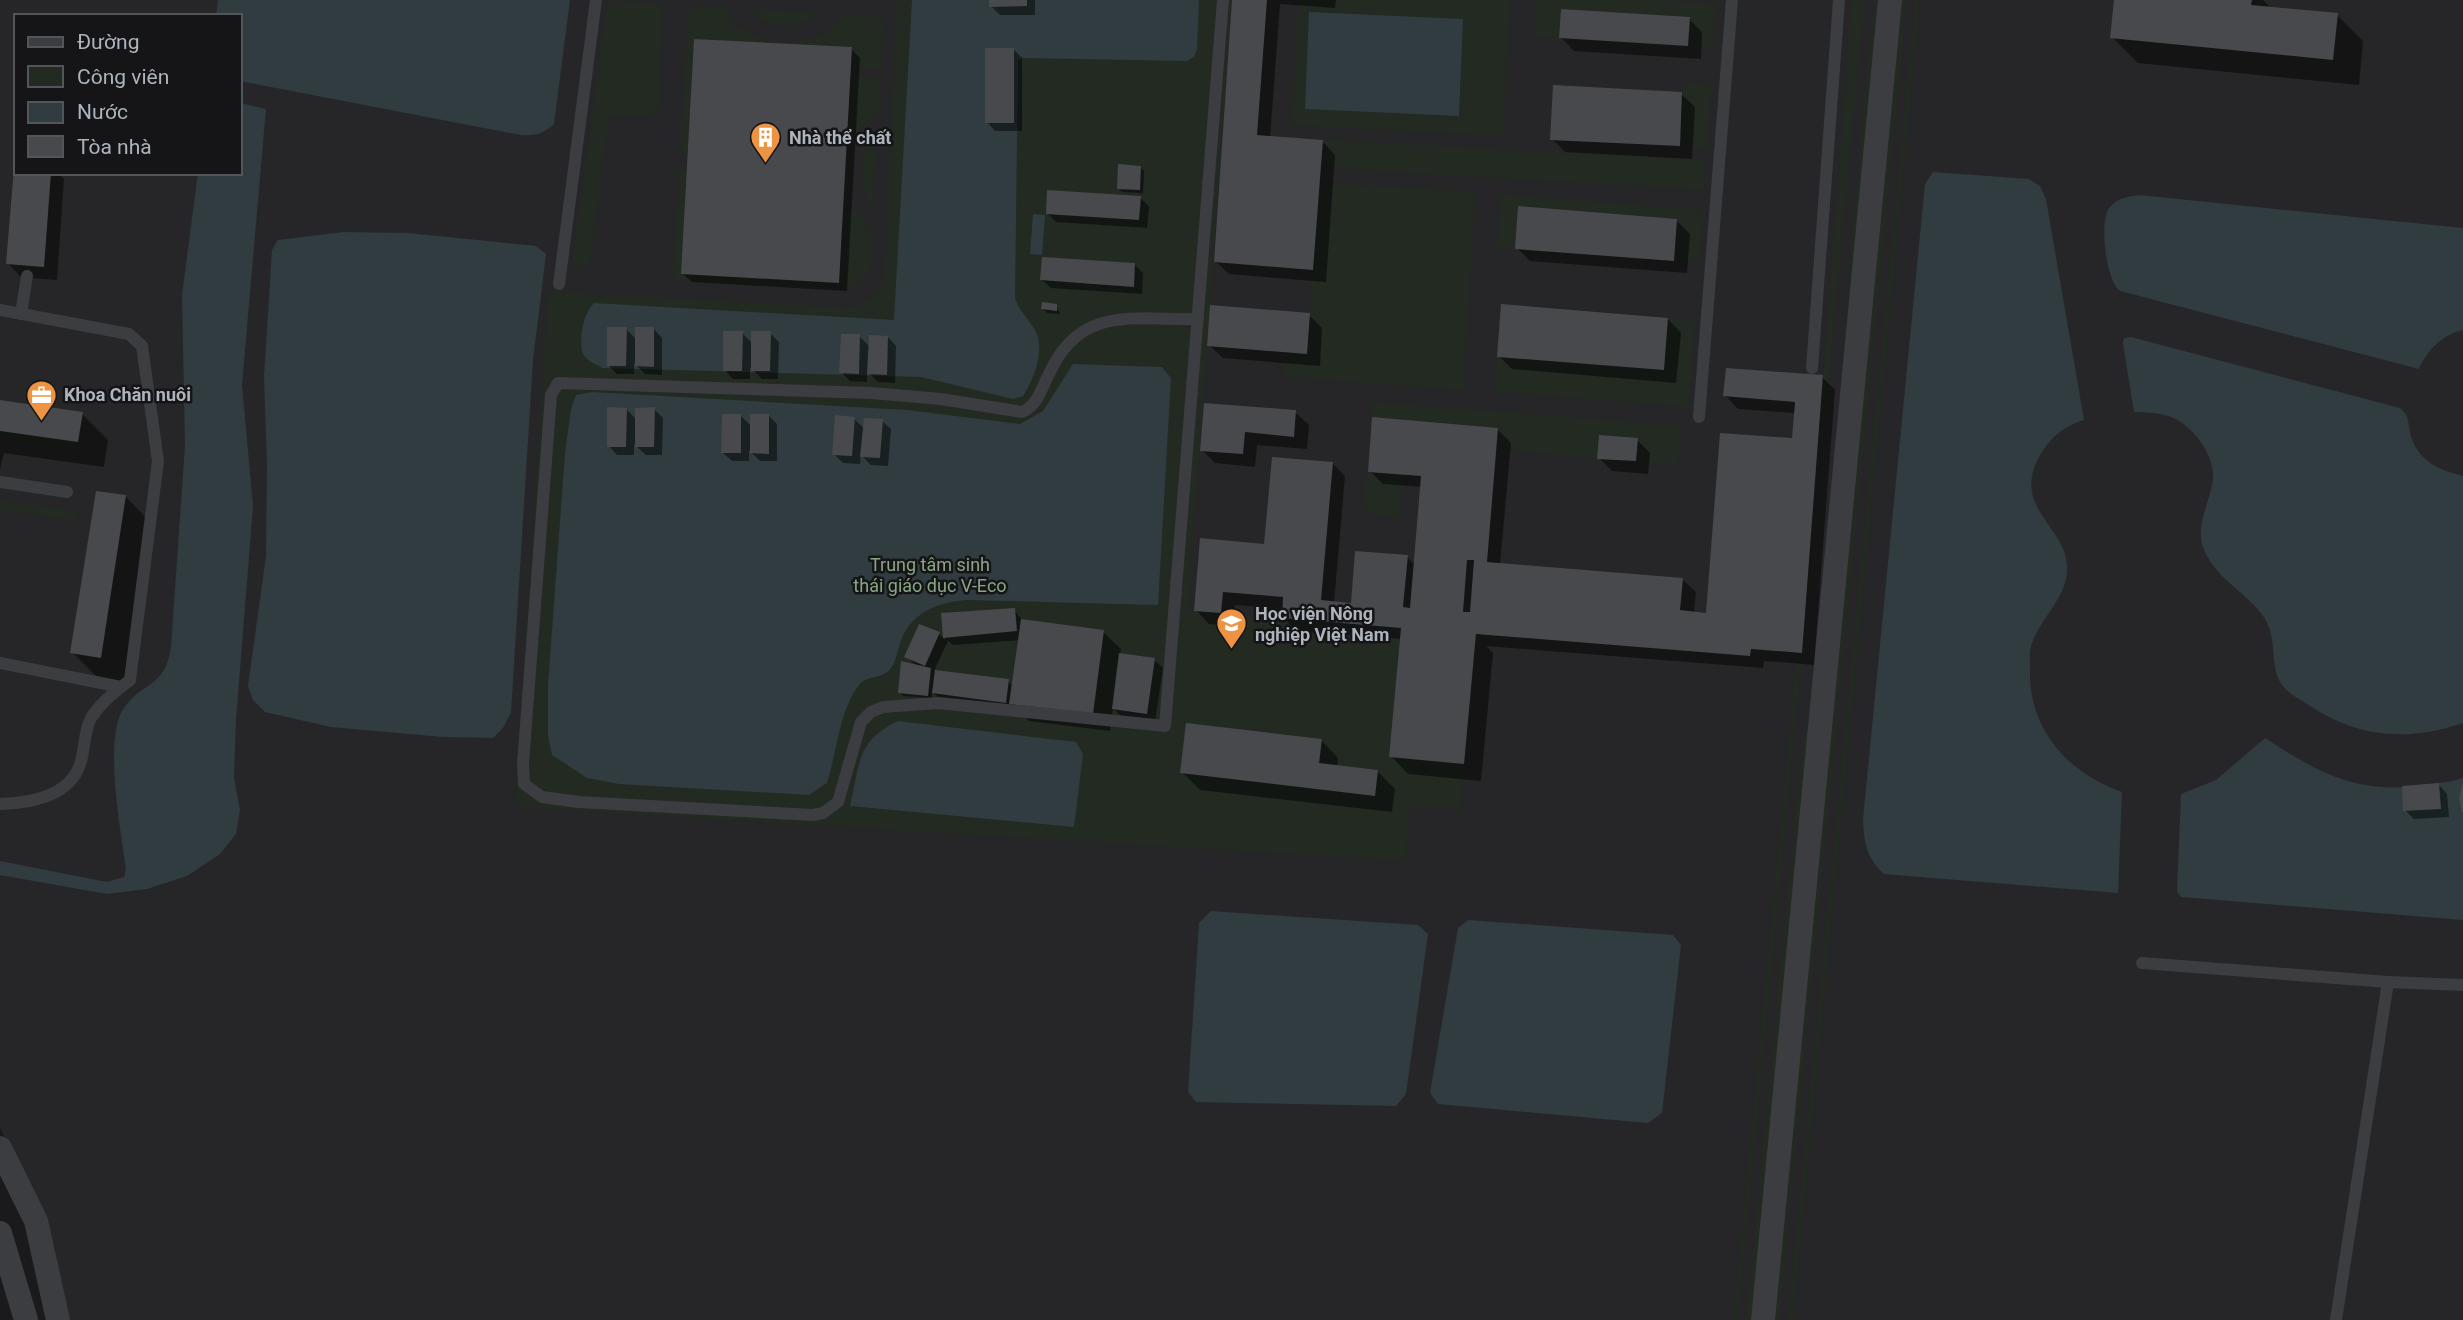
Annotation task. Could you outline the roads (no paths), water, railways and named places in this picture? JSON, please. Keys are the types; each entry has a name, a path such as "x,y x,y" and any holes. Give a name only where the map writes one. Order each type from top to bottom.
{"street":[{"path":"1763,1320 1890,0"},
{"path":"0,1148 36,1221 58,1320"},
{"path":"0,1233 26,1320"}],"lane":[{"path":"559,284 596,0"},
{"path":"1198,319 1100,323 1084,328 1064,346 1037,401 1022,412 906,396 558,383 551,394 523,764 524,783 542,797 579,802 813,816 823,813 838,802 861,722 871,712 883,707 919,702 964,705 1165,726 1198,319 1223,0"},
{"path":"1699,417 1732,0"},
{"path":"1812,368 1839,0"},
{"path":"21,314 27,276"},
{"path":"0,310 129,334 142,346 158,461 130,680 103,701 89,721 80,764 69,784 23,803 0,804"},
{"path":"0,482 67,492"},
{"path":"0,663 121,687"},
{"path":"2143,963 2388,982 2463,985"},
{"path":"2336,1320 2388,982"}],"water":[{"path":"218,0 570,0 554,124 539,134 521,135 242,81 242,14 216,14"},
{"path":"912,0 1199,0 1197,49 1194,57 1187,61 1018,60 1015,298 1033,327 1039,343 1038,362 1023,396 1013,399 921,377 603,368 587,359 582,351 582,332 587,312 594,303 894,320"},
{"path":"1309,12 1463,19 1459,116 1305,109"},
{"path":"242,103 266,109 242,385 253,506 236,720 234,778 240,810 236,834 220,854 187,876 147,889 107,894 0,875 0,861 107,882 124,877 126,869 114,762 118,721 132,699 164,670 171,646 185,446 182,295 198,175 242,175"},
{"path":"1933,172 2029,179 2040,186 2046,199 2084,420 2070,425 2053,438 2040,455 2032,474 2032,490 2036,504 2060,542 2066,556 2067,572 2062,591 2031,646 2031,691 2036,711 2055,746 2085,773 2122,792 2118,893 1884,874 1873,862 1865,842 1863,819 1925,184"},
{"path":"2139,195 2463,228 2463,330 2436,344 2419,369 2120,291 2111,276 2108,264 2104,238 2106,215 2115,202"},
{"path":"1033,214 1045,215 1042,255 1030,254"},
{"path":"343,232 408,233 536,246 546,254 533,360 511,712 503,728 493,738 443,737 331,727 265,712 253,700 248,686 266,556 264,376 272,250 278,240"},
{"path":"2131,337 2400,408 2407,416 2413,442 2423,457 2445,471 2463,476 2463,723 2422,733 2364,730 2326,715 2284,688 2276,672 2271,634 2265,619 2215,568 2203,547 2202,523 2213,475 2209,456 2191,431 2176,419 2156,413 2134,412 2123,343 2124,338"},
{"path":"1073,364 1162,367 1171,378 1158,605 968,600 929,609 907,628 888,672 867,679 852,695 827,783 809,795 619,784 587,778 552,755 548,736 548,685 565,453 571,409 576,395 592,392 907,410 1020,424 1043,411"},
{"path":"898,721 1076,742 1083,754 1074,827 850,806 862,755 867,746 874,737"},
{"path":"2265,738 2322,771 2360,784 2402,787 2463,778 2463,920 2181,897 2177,892 2181,794 2216,780"},
{"path":"1211,911 1418,925 1428,934 1406,1094 1396,1106 1196,1102 1188,1092 1199,923"},
{"path":"1468,920 1673,935 1681,945 1662,1113 1648,1123 1438,1104 1430,1093 1458,928"}],"place":[{"name":"Nhà thể chất","path":"766,165"},
{"name":"Khoa Chăn nuôi","path":"41,422"},
{"name":"Học viện Nông nghiệp Việt Nam","path":"1232,651"}],"park label":[{"name":"Trung tâm sinh thái giáo dục V-Eco","path":"930,575"}]}
